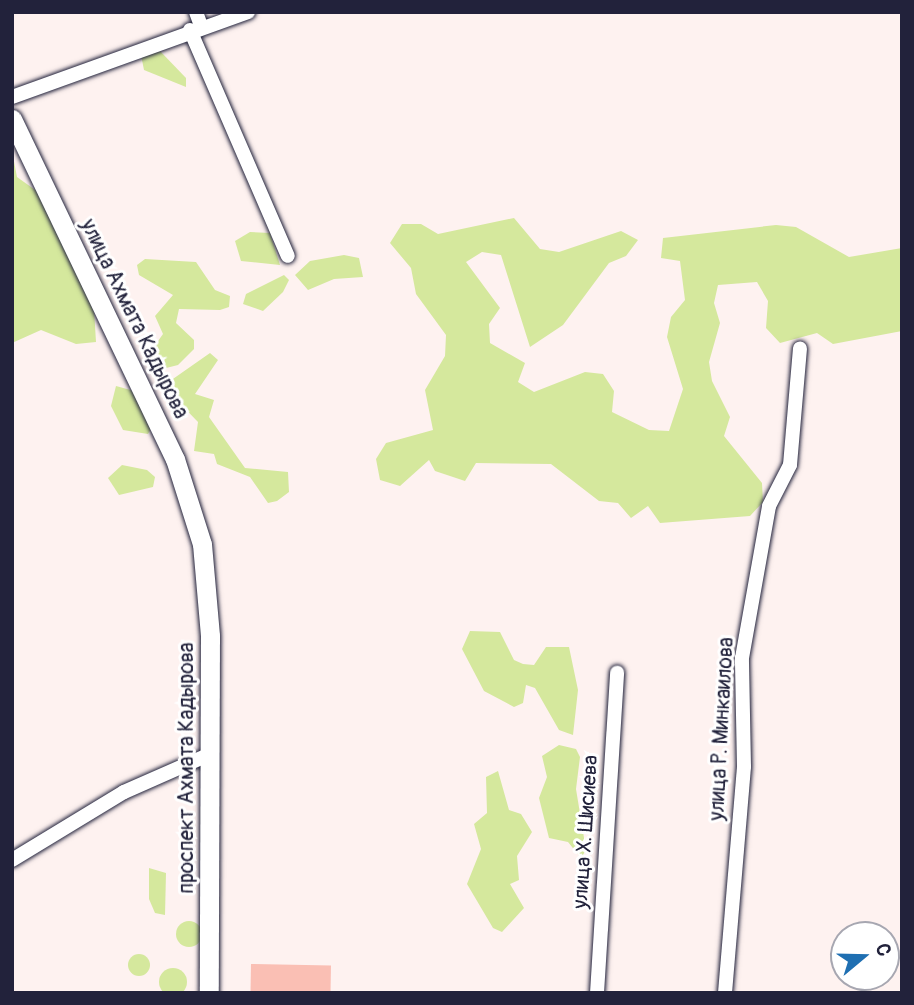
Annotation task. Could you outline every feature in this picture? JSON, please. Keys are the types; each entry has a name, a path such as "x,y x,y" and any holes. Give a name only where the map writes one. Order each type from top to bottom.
{"street":[{"path":"12,97 195,23 248,12"},
{"path":"195,23 288,256"},
{"name":"улица Ахмата Кадырова","path":"12,119 175,459 202,544"},
{"name":"улица Р. Минкаилова","path":"725,993 744,767 742,659 769,506 789,465 800,348"},
{"name":"проспект Ахмата Кадырова","path":"202,544 210,754 209,993"},
{"name":"улица Х. Шисиева","path":"597,993 617,673"},
{"path":"12,860 124,792 210,754"}],"green space":[{"path":"160,51 186,78 186,87 144,70 141,55"},
{"path":"12,151 17,177 45,197 94,309 96,342 76,344 41,330 12,343"},
{"path":"514,218 540,249 559,252 621,231 638,240 626,256 609,263 563,325 530,347 501,255 482,252 466,262 500,308 489,324 490,343 525,363 518,382 534,392 585,372 603,374 614,391 612,412 649,430 669,431 683,389 667,337 671,317 685,300 680,261 661,258 663,238 776,225 796,227 849,257 902,248 902,331 833,344 817,333 780,343 766,328 768,301 757,282 718,285 714,303 720,323 709,362 712,381 730,417 724,436 762,483 763,502 750,516 660,523 648,506 631,518 618,503 599,501 551,464 476,463 465,481 435,471 429,460 400,486 380,480 376,459 386,443 433,430 425,390 445,356 446,335 416,294 411,268 390,243 402,224 421,224 438,234"},
{"path":"250,232 270,233 280,265 241,261 235,241"},
{"path":"344,255 359,258 363,277 334,279 308,290 295,275 310,261"},
{"path":"145,259 196,262 215,290 230,296 229,307 220,310 179,309 176,323 194,340 194,349 178,365 158,370 146,358 163,334 155,316 173,295 139,275 137,265"},
{"path":"284,275 289,280 283,292 263,311 243,304 246,294"},
{"path":"210,353 218,360 195,394 214,400 209,417 245,468 288,472 289,492 277,501 268,503 250,477 217,464 214,454 194,451 198,422 167,390 170,381"},
{"path":"116,386 134,391 153,425 148,434 123,430 111,406"},
{"path":"122,465 147,470 155,477 153,487 119,495 108,478"},
{"path":"470,631 500,632 514,660 523,664 534,665 546,647 569,647 578,690 573,735 559,730 535,688 526,685 523,703 514,707 484,691 462,649"},
{"path":"559,745 576,749 580,757 576,789 586,850 581,858 568,842 549,838 539,798 547,777 542,756"},
{"path":"498,771 509,810 521,814 532,832 517,856 519,880 510,884 524,908 502,932 493,928 467,884 481,849 474,824 487,813 486,777"},
{"path":"149,868 166,873 165,915 155,913 149,899"},
{"path":"189,921 198,925 202,934 198,943 189,947 180,943 176,934 180,925"},
{"path":"139,954 147,957 150,965 147,973 139,976 131,973 128,965 131,957"},
{"path":"173,968 183,972 187,982 183,992 173,996 163,992 159,982 163,972"}],"building":[{"path":"251,964 331,965 331,993 250,993"}]}
